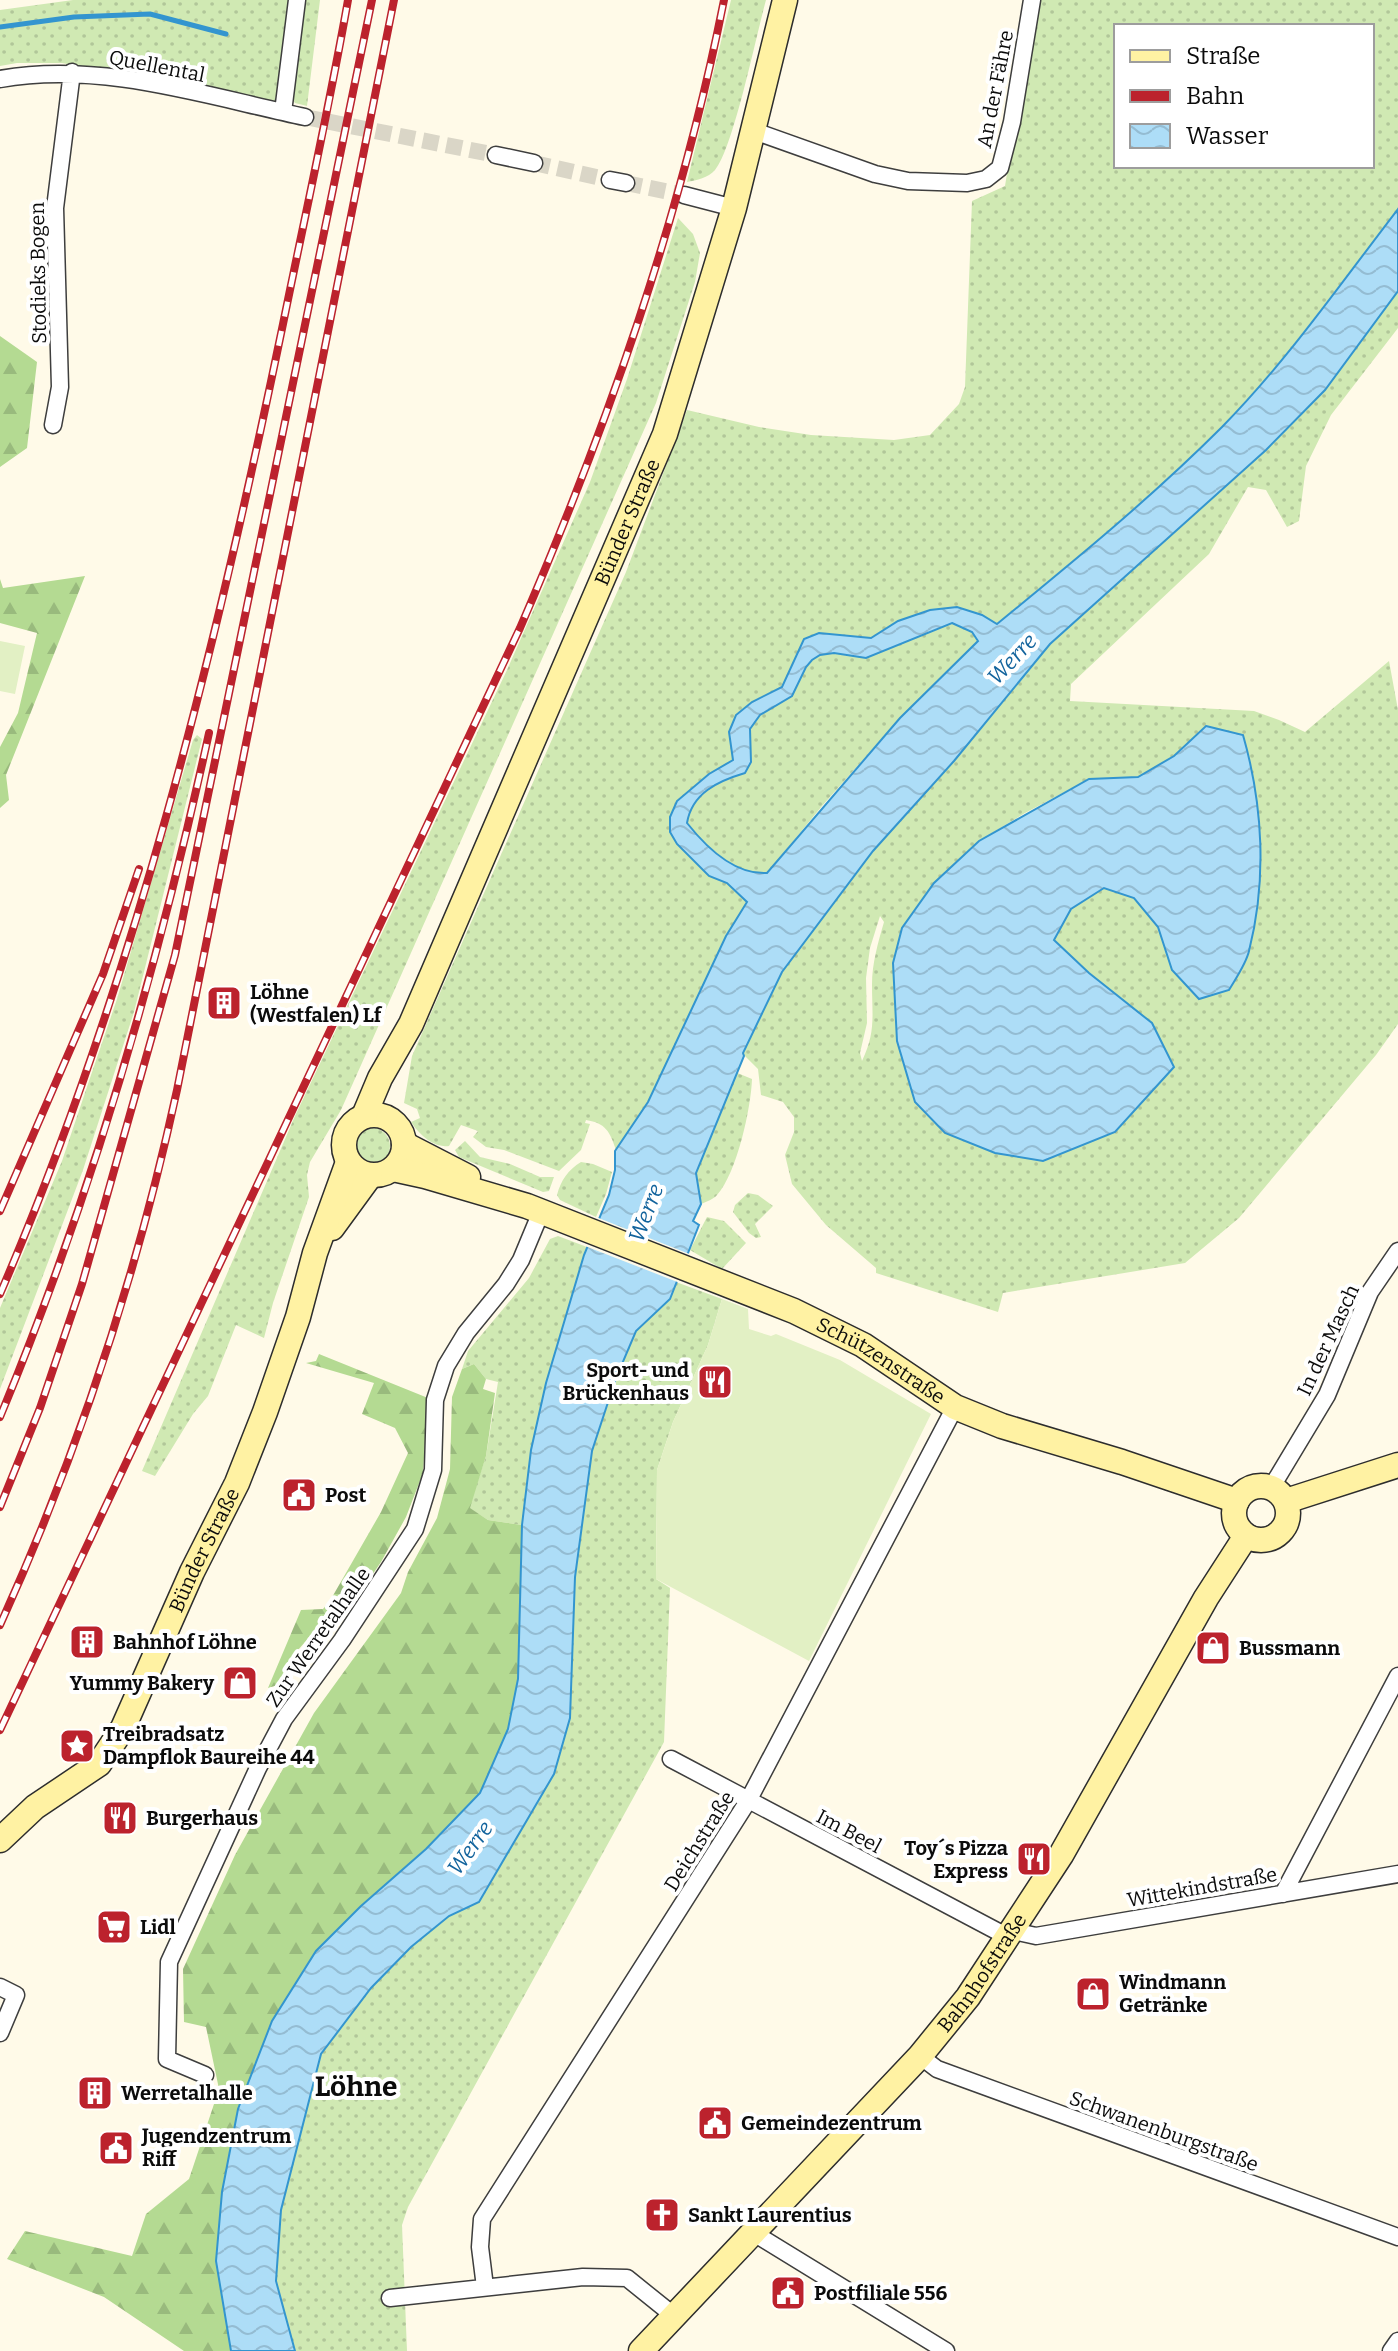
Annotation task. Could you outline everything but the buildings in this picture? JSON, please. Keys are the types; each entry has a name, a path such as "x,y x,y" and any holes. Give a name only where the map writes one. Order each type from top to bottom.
{"main road":[{"name":"Bünder Straße","path":"411,1024 665,434 734,208 785,0"},
{"path":"382,1172 361,1173 348,1162 343,1140 347,1130 364,1116 380,1078 411,1024"},
{"path":"389,1119 391,1096 411,1024"},
{"path":"315,1253 382,1172 402,1158 404,1144 400,1129 389,1119 377,1115 364,1116"},
{"name":"Schützenstraße","path":"404,1144 534,1209"},
{"name":"Bünder Straße","path":"0,1840 35,1807 99,1764 123,1728 192,1572 237,1483 277,1382 315,1253 348,1162"},
{"name":"Schützenstraße","path":"382,1172 425,1176 534,1209 826,1325 863,1345 955,1407 1002,1426 1237,1501"},
{"path":"1278,1495 1398,1465"},
{"path":"1263,1486 1278,1495 1288,1518 1281,1532 1266,1540 1246,1536 1235,1518 1237,1501 1248,1490 1263,1486"},
{"name":"Bahnhofstraße","path":"641,2351 920,2056 968,1997 1061,1855 1206,1598 1246,1536"}],"street":[{"path":"283,112 297,0"},
{"name":"An der Fähre","path":"754,131 875,174 908,181 967,183 986,179 1000,168 1012,122 1032,0"},
{"name":"Quellental","path":"0,79 72,72 125,79 305,117"},
{"name":"Stodieks Bogen","path":"53,425 60,387 55,208 72,72"},
{"path":"496,155 534,163"},
{"path":"684,195 734,208"},
{"name":"Zur Werretalhalle","path":"205,2075 167,2059 169,1962 284,1719 342,1640 415,1529 433,1470 435,1400 446,1366 466,1333 506,1284 521,1260 534,1209"},
{"name":"In der Masch","path":"1278,1495 1327,1395 1370,1292 1398,1251"},
{"name":"Deichstraße","path":"485,2287 479,2229 482,2219 748,1801 955,1407"},
{"path":"1283,1894 1398,1676"},
{"name":"Im Beel","path":"671,1759 1011,1934"},
{"name":"Wittekindstraße","path":"1011,1934 1036,1936 1398,1874"},
{"path":"0,1987 16,1995 0,2033"},
{"name":"Schwanenburgstraße","path":"920,2056 937,2069 1398,2237"},
{"path":"752,2232 946,2351"},
{"path":"390,2298 583,2277 627,2278 673,2315"},
{"path":"1391,2351 1398,2341"}],"green space":[{"path":"73,0 291,0 275,103 62,63 0,66 0,10"},
{"path":"302,0 320,0 307,106 295,103 291,97"},
{"path":"731,0 766,0 737,116 722,158 709,175 687,182"},
{"path":"1035,0 1398,0 1398,209 1275,369 1224,425 1142,504 1011,612 900,718 822,806 767,873 648,1102 618,1149 603,1126 586,1120 585,1123 590,1124 581,1150 559,1171 504,1150 486,1147 473,1137 478,1131 461,1125 449,1146 432,1142 411,1122 420,1118 417,1109 404,1103 412,1056 626,572 687,410 759,427 811,435 894,440 930,435 959,404 965,387 972,201 1005,186"},
{"path":"678,218 693,234 700,253 695,282 656,403 341,1110 310,1162 307,1175 309,1197 264,1338 236,1325 208,1396 193,1414 155,1476 142,1471 295,1116 507,670 590,482 627,379"},
{"path":"1398,291 1398,328 1331,415 1306,466 1299,521 1287,527 1266,490 1248,487 1209,554 1071,684 1070,701 1254,711 1305,732 1389,661 1398,710 1398,1024 1376,1055 1239,1218 1185,1263 1003,1293 998,1312 876,1273 876,1268 826,1225 792,1184 785,1155 794,1132 794,1117 783,1102 761,1095 758,1069 743,1054 782,972 873,851 1050,644 1266,450 1325,390","holes":["1206,726 1172,970 1158,927 1134,898 1104,888 1071,909 1054,940 1089,973 897,1041 893,963 902,928 934,883 979,841 1025,813 1089,779 1138,777 1174,756","880,916 884,922 873,969 871,1032 862,1061 860,1053 867,1023 866,978 870,948"]},
{"path":"0,336 37,362 27,448 0,467"},
{"path":"85,576 6,775 9,800 0,808 0,747 18,713 37,633 0,623 0,579 3,588"},
{"path":"0,641 25,646 15,694 0,691"},
{"path":"197,735 202,739 134,1012 83,1170 0,1389 0,1308 62,1161 117,999"},
{"path":"735,1072 752,1079 742,1140 724,1185 716,1196 701,1204 696,1173"},
{"path":"372,1128 385,1133 390,1146 385,1159 372,1164 359,1159 354,1146 359,1133"},
{"path":"465,1141 480,1157 510,1164 540,1177 554,1177 549,1191 543,1192 459,1157 455,1150"},
{"path":"581,1162 612,1172 596,1217 560,1200 557,1195 566,1176"},
{"path":"748,1193 758,1195 773,1206 755,1224 761,1237 756,1238 749,1233 733,1212 735,1205"},
{"path":"707,1217 724,1221 746,1243 722,1269 690,1250"},
{"path":"558,1236 587,1247 546,1383 531,1450 522,1525 488,1520 469,1508 486,1456 498,1382 486,1379 474,1364 462,1369 468,1351 529,1278 550,1239"},
{"path":"676,1282 722,1299 708,1345 673,1422 657,1470 656,1579 670,1588 664,1742 408,2207 402,2225 407,2351 295,2351 276,2281 281,2210 321,2054 371,1988 411,1947 449,1916 479,1902 570,1718 575,1577 592,1451 616,1378 636,1331 670,1299"},
{"path":"722,1299 748,1309 749,1329 771,1336 776,1334 840,1360 931,1414 809,1661 656,1579 657,1470 673,1422 708,1345"},
{"path":"319,1354 428,1398 423,1473 406,1517 381,1562 349,1609 319,1626 298,1650 278,1685 268,1688 301,1610 323,1609 331,1599 381,1512 408,1453 395,1428 362,1414 374,1383 306,1363 316,1361"},
{"path":"474,1364 486,1379 483,1389 495,1393 486,1456 470,1508 488,1520 522,1525 518,1679 508,1729 480,1793 426,1849 316,1951 272,2021 216,2261 231,2351 184,2351 104,2297 7,2259 25,2231 132,2256 146,2214 189,2179 219,2089 206,2027 184,2022 183,1969 235,1855 314,1713 401,1593 408,1572 437,1518 450,1469 452,1397 462,1369"}],"water":[{"name":"Werre","path":"1398,209 1398,291 1325,390 1266,450 1050,644 954,761 873,851 782,972 743,1053 696,1173 701,1204 693,1221 699,1225 670,1299 636,1331 616,1378 592,1451 575,1577 570,1718 554,1774 479,1902 449,1916 411,1947 371,1988 321,2054 281,2210 276,2281 295,2351 231,2351 216,2261 222,2192 238,2109 272,2021 316,1951 426,1849 480,1793 508,1729 518,1679 522,1525 531,1450 546,1383 584,1255 609,1195 615,1170 615,1151 648,1102 726,936 747,902 727,883 709,876 677,844 670,832 670,817 677,801 709,774 733,760 729,732 736,715 752,702 782,687 804,639 819,633 871,638 898,621 930,610 957,607 982,615 997,624 1140,504 1222,427 1291,349","holes":["952,623 972,632 978,641 900,718 767,873 744,869 722,858 687,823 700,796 725,780 745,773 751,762 750,729 760,715 792,696 812,660 834,653 866,658"]},
{"path":"1206,726 1243,735 1258,815 1260,870 1255,924 1248,956 1229,990 1199,999 1172,970 1158,927 1134,898 1104,888 1071,909 1054,940 1089,973 1152,1023 1174,1067 1115,1132 1043,1161 995,1153 945,1133 915,1102 897,1041 893,963 902,928 934,883 979,841 1089,779 1138,777 1174,756"}],"pier":[{"path":"596,1217 692,1255 680,1283 585,1246"}],"waterway":[{"path":"0,27 74,17 150,14 226,34"}],"tunnel":[{"path":"305,117 496,155"},
{"path":"534,163 610,180"},
{"path":"626,183 684,195"}],"railway":[{"path":"0,1294 48,1177 91,1058 166,816 199,694 257,448 348,0"},
{"path":"0,1507 40,1408 82,1284 175,955 372,0"},
{"path":"0,1625 80,1429 124,1295 161,1159 394,0"},
{"path":"0,1730 520,628 552,552 612,397 664,241 724,0"},
{"path":"0,1417 64,1250 120,1080 168,908 209,733"},
{"path":"0,1211 103,974 139,869"}],"place":[{"name":"Löhne (Westfalen) Lf","path":"224,1003"},
{"name":"Sport- und Brückenhaus","path":"715,1382"},
{"name":"Post","path":"299,1495"},
{"name":"Bahnhof Löhne","path":"87,1642"},
{"name":"Bussmann","path":"1213,1648"},
{"name":"Yummy Bakery","path":"240,1683"},
{"name":"Treibradsatz Dampflok Baureihe 44","path":"77,1746"},
{"name":"Burgerhaus","path":"120,1818"},
{"name":"Toy´s Pizza Express","path":"1034,1859"},
{"name":"Lidl","path":"114,1927"},
{"name":"Windmann Getränke","path":"1093,1994"},
{"name":"Werretalhalle","path":"95,2093"},
{"name":"Gemeindezentrum","path":"715,2123"},
{"name":"Jugendzentrum Riff","path":"116,2148"},
{"name":"Sankt Laurentius","path":"662,2215"},
{"name":"Postfiliale 556","path":"788,2293"}],"district":[{"name":"Löhne","path":"356,2086"}]}
